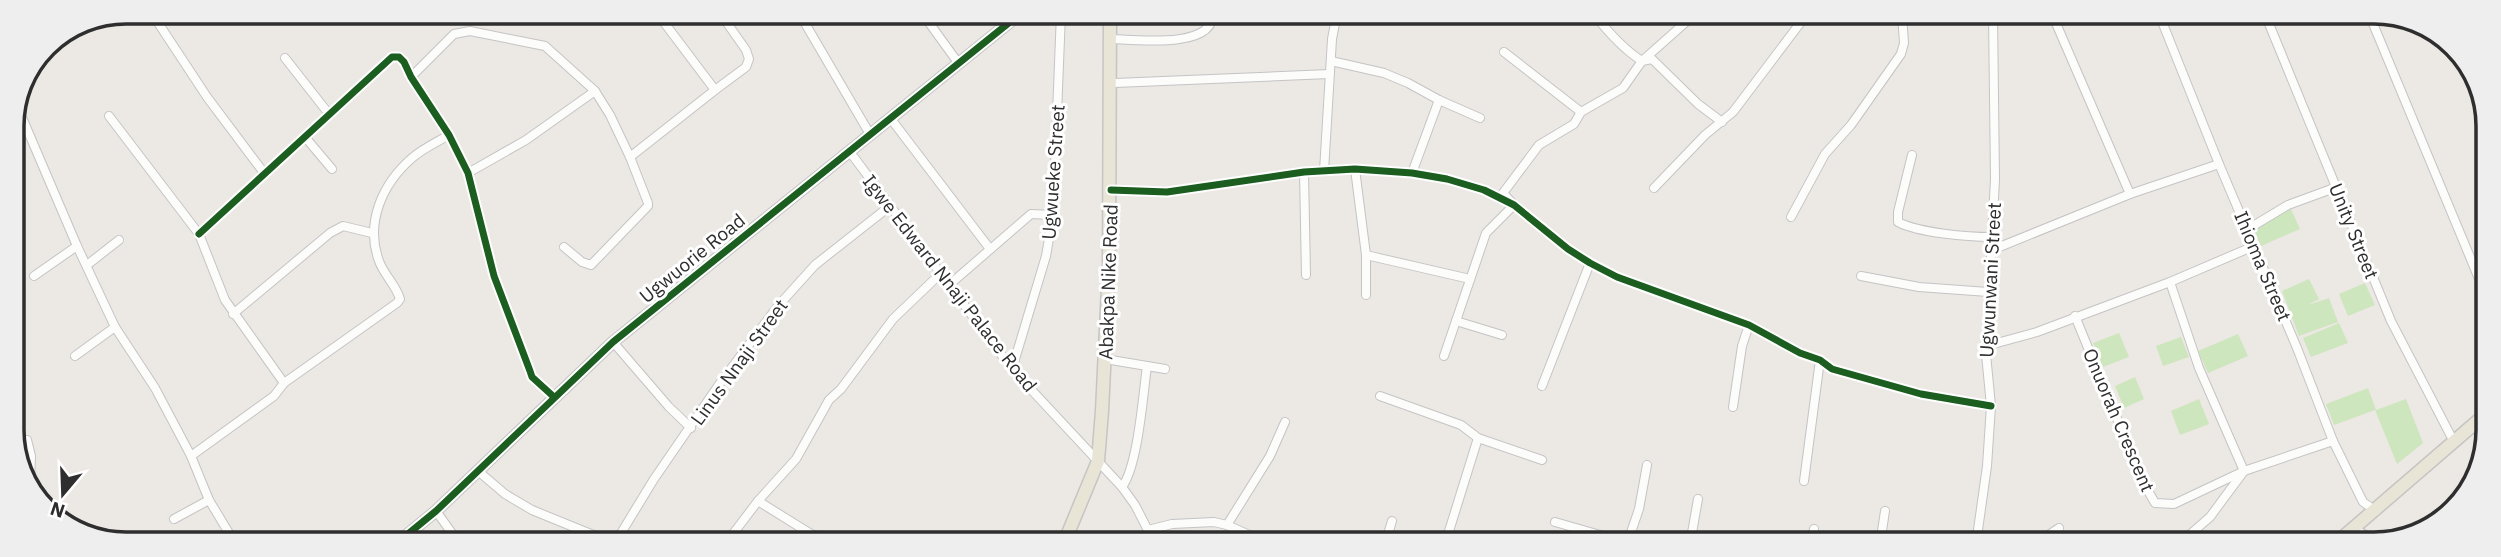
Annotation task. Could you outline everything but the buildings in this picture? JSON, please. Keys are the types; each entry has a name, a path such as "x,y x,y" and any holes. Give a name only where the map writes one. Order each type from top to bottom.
{"main road":[{"name":"Abakpa Nike Road","path":"1112,24 1113,190"},
{"name":"Abakpa Nike Road","path":"1075,532 1103,467 1113,190 1113,24"},
{"path":"2350,532 2476,422"},
{"name":"Abakpa Nike Road","path":"1069,532 1103,467"}],"street":[{"path":"159,24 207,97 264,173"},
{"path":"665,24 715,90"},
{"path":"631,157 746,67 749,59 746,50 728,24"},
{"path":"805,24 871,136"},
{"path":"930,24 959,64"},
{"name":"Ugwuorie Road","path":"410,532 436,511 613,342 1008,24"},
{"name":"Ugwueke Street","path":"1012,369 1046,256 1053,215 1061,24"},
{"path":"1114,39 1147,41 1186,38 1201,33 1210,24"},
{"path":"1324,171 1329,75 1335,24"},
{"path":"1602,24 1631,54 1642,61 1652,59 1698,104 1722,122"},
{"path":"1684,24 1642,61 1623,88 1581,112 1573,124 1539,145 1503,193 1514,205 1590,264 1617,277 1670,294 1749,325 1800,353 1849,375 1921,394 1991,406"},
{"path":"1654,188 1705,135 1722,122 1757,82 1799,24"},
{"path":"1791,218 1825,154 1852,125 1901,54 1904,43 1903,24"},
{"name":"Ugwunwani Street","path":"1978,532 1987,466 1991,406 1986,374 1986,346 1995,136 1993,24"},
{"path":"2056,24 2130,194"},
{"name":"Ihioma Street","path":"2163,24 2333,441 2363,502 2375,511"},
{"name":"Unity Street","path":"2269,24 2391,321 2454,442"},
{"path":"2373,24 2476,272"},
{"path":"411,77 454,34 470,30 545,46 595,92 631,157 648,206 591,265 564,247"},
{"path":"1504,52 1581,112"},
{"path":"199,234 391,57 399,57 449,135 468,173 494,276 532,377 554,397"},
{"path":"285,58 329,114"},
{"path":"1331,61 1384,73 1480,118"},
{"path":"1115,83 1329,75"},
{"path":"468,173 526,140 595,92"},
{"path":"1412,173 1439,100"},
{"path":"109,116 199,234 225,300 284,383"},
{"path":"891,119 990,249"},
{"path":"25,124 115,327 155,388 191,456 209,500 228,532"},
{"path":"191,456 274,396 284,383 397,303 400,299 379,261 372,233 373,220 385,190 412,157 449,135"},
{"path":"305,137 332,169"},
{"name":"Igwe Edward Nnaji Palace Road","path":"850,152 1012,369 1122,487 1148,530"},
{"path":"1912,155 1898,222 1921,229 1970,237 1992,237"},
{"path":"1992,250 2130,194 2219,164"},
{"path":"1113,190 1167,192 1304,173 1355,169 1412,173 1447,179 1484,190 1514,205"},
{"path":"1355,169 1366,254 1366,295"},
{"path":"1304,173 1306,275"},
{"path":"2248,229 2288,205 2337,187"},
{"path":"1444,356 1486,233 1514,205"},
{"name":"Linus Nnaji Street","path":"621,532 718,386 778,306 815,265 890,206"},
{"path":"949,285 1031,214 1053,215"},
{"path":"233,314 330,233 344,226 372,233"},
{"path":"87,265 119,240"},
{"path":"34,276 77,246"},
{"path":"1986,346 2037,332 2170,282 2254,246"},
{"path":"1366,254 1470,279"},
{"path":"1542,386 1590,264"},
{"path":"734,532 796,459 829,400 841,389 892,319 940,274"},
{"path":"1861,276 1919,287 1988,292"},
{"path":"2170,282 2199,368 2244,471 2210,517 2193,532"},
{"name":"Onuorah Crescent","path":"2075,316 2143,482 2155,503 2174,504 2244,471 2333,441"},
{"path":"1456,321 1502,335"},
{"path":"1733,407 1742,346 1749,325"},
{"path":"75,356 115,327"},
{"path":"613,342 668,407 691,428"},
{"path":"1108,359 1165,369"},
{"path":"1804,481 1820,360"},
{"path":"1122,487 1134,453 1147,366"},
{"path":"1381,396 1461,425 1478,438 1542,460"},
{"path":"1227,525 1270,456 1285,422"},
{"path":"1449,532 1478,438"},
{"path":"27,440 31,465"},
{"path":"1632,532 1647,465"},
{"path":"478,471 505,494 532,510 587,532"},
{"path":"1692,532 1698,499"},
{"path":"174,519 209,500"},
{"path":"758,501 808,532"},
{"path":"436,511 451,532"},
{"path":"1882,532 1885,511"},
{"path":"1148,530 1172,524 1214,522 1243,532"},
{"path":"1389,532 1392,522"},
{"path":"1555,522 1590,532"},
{"path":"2053,532 2059,528"}],"green space":[{"path":"2290,207 2300,229 2261,246 2251,224"},
{"path":"2309,279 2319,299 2308,305 2329,298 2338,322 2299,336 2282,291"},
{"path":"2365,283 2375,305 2348,316 2339,294"},
{"path":"2339,323 2348,343 2311,357 2303,338"},
{"path":"2119,333 2129,357 2103,367 2093,343"},
{"path":"2238,334 2248,356 2208,373 2198,351"},
{"path":"2181,337 2189,357 2163,366 2156,346"},
{"path":"2135,377 2144,399 2124,408 2115,386"},
{"path":"2368,388 2376,410 2406,399 2423,443 2397,464 2375,410 2334,425 2326,404"},
{"path":"2199,399 2209,424 2180,435 2171,411"}],"cycle path":[{"path":"410,532 436,511 613,342 1007,24"},
{"path":"199,234 392,57 399,57 449,135 468,173 494,276 532,377 554,397"},
{"path":"1111,190 1167,192 1304,172 1355,169 1412,173 1447,179 1484,190 1514,205 1568,249 1617,277 1749,325 1800,353 1820,360 1832,369 1921,394 1991,406"}]}
